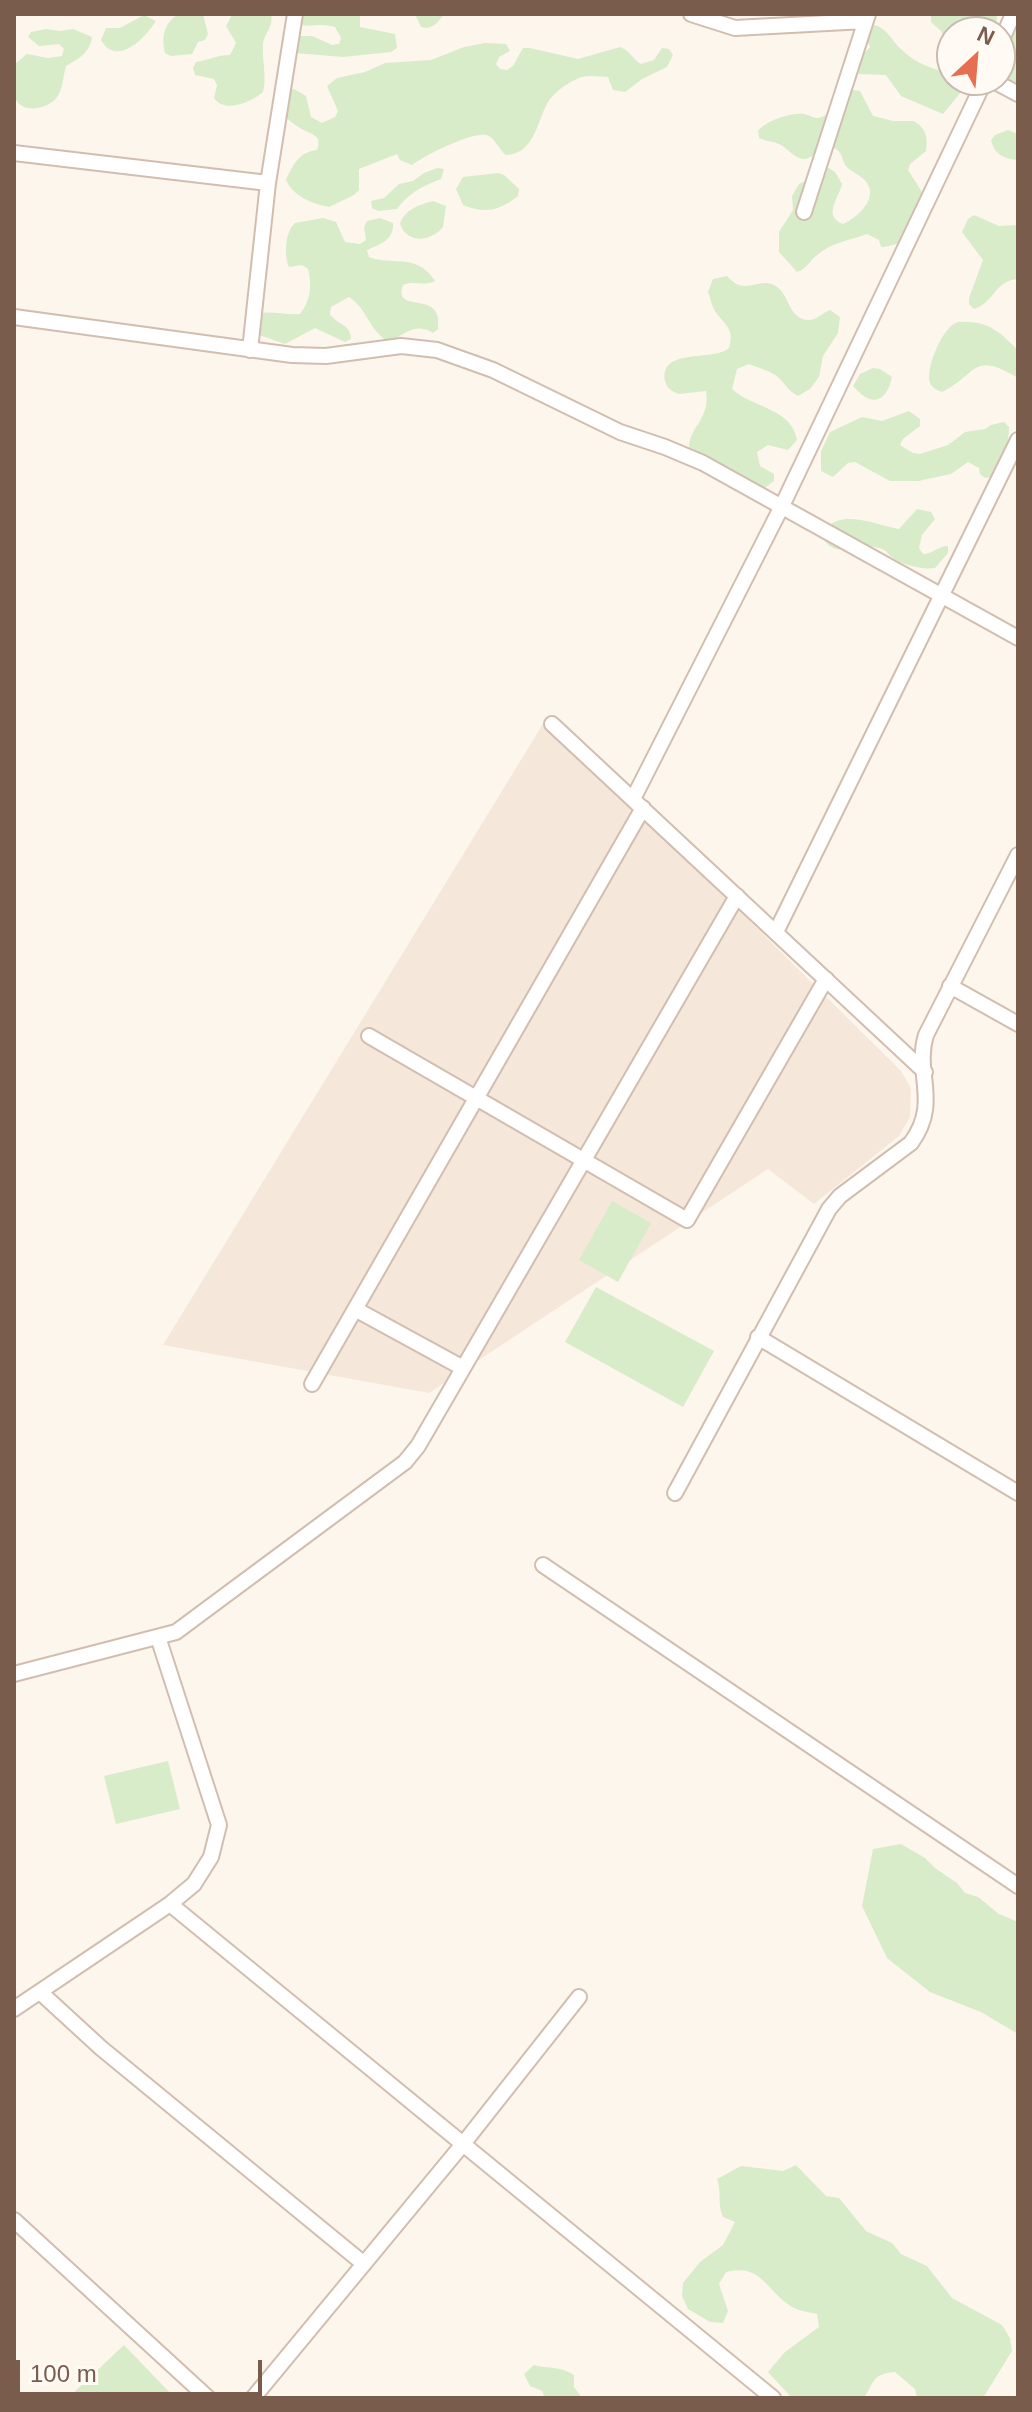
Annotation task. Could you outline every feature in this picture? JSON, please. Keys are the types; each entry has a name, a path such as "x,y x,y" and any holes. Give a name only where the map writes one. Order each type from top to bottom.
{"street":[{"path":"250,350 268,183 295,14"},
{"path":"691,14 735,28 866,17 804,212"},
{"path":"312,1384 476,1098 638,804 977,96"},
{"path":"14,153 268,183"},
{"path":"14,317 292,355 326,356 401,346 428,348 465,358 620,432 703,463 1018,638"},
{"path":"776,932 1018,440"},
{"path":"552,724 925,1072"},
{"path":"675,1493 829,1209 840,1196 911,1143 918,1133 925,1113 923,1044 1018,855"},
{"path":"14,1674 176,1632 405,1462 418,1446 737,896"},
{"path":"369,1036 687,1220 826,979"},
{"path":"950,986 1018,1024"},
{"path":"355,1309 463,1368"},
{"path":"758,1337 1018,1493"},
{"path":"543,1565 1018,1886"},
{"path":"14,2009 170,1904 194,1884 205,1868 217,1839 219,1825 158,1637"},
{"path":"170,1904 771,2397"},
{"path":"40,1992 101,2048 364,2264"},
{"path":"253,2398 463,2144 579,1997"},
{"path":"14,2220 208,2398"}],"shaded area":[{"path":"546,719 901,1071 911,1088 910,1117 899,1136 814,1204 768,1169 429,1393 163,1345"}],"green space":[{"path":"178,14 203,14 208,34 205,40 198,42 192,54 171,56 165,53 163,41 167,26"},
{"path":"271,14 263,45 263,92 238,105 219,103 214,98 217,85 214,79 195,75 193,68 196,62 230,55 236,43 226,26 232,15"},
{"path":"297,14 360,14 360,27 395,34 397,48 391,52 343,57 295,53 298,36 312,36 332,45 339,44 341,38 335,27 297,24"},
{"path":"415,14 444,14 434,25 425,28 421,27"},
{"path":"931,14 997,14 936,16 936,26 931,22"},
{"path":"144,15 156,21 131,47 115,51 101,40 106,28 120,28"},
{"path":"875,25 884,30 899,48 936,70 936,96 958,96 943,114 901,96 886,75 859,74 856,69 870,47 867,41 869,28"},
{"path":"1018,28 1018,89 1016,87"},
{"path":"73,29 92,37 91,43 83,55 66,66 57,97 47,105 27,108 14,95 16,63 27,54 48,58 62,56 64,49 59,44 39,46 28,37 31,32"},
{"path":"485,43 506,44 510,51 499,57 496,64 500,69 507,70 513,66 523,48 578,59 620,47 641,64 654,60 662,48 669,49 673,55 667,67 642,79 625,92 613,90 608,77 582,77 567,84 550,100 529,143 515,153 506,155 489,136 473,136 450,144 412,165 400,160 397,154 359,169 359,190 329,207 316,204 292,190 286,179 301,156 317,150 318,141 284,116 287,92 294,89 306,96 311,117 322,123 335,117 338,111 327,86 337,78 365,72 385,63 431,60 464,47"},
{"path":"847,89 860,91 873,116 893,121 914,121 924,130 926,151 910,164 908,170 929,203 927,220 920,232 890,246 881,247 879,240 867,234 834,245 797,272 779,252 779,232 793,210 792,196 799,184 822,169 829,168 835,172 842,184 833,212 837,221 843,224 864,207 870,189 865,180 846,166 840,152 835,149 831,147 802,159 781,145 759,138 758,131 786,116 822,117 833,109"},
{"path":"1008,130 1018,134 1018,160 1000,155 992,145 995,135"},
{"path":"437,168 444,169 441,179 417,190 397,209 378,211 372,208 371,201 384,198 399,184 413,181"},
{"path":"498,173 519,189 518,196 492,210 463,205 456,189 463,177"},
{"path":"433,201 446,206 443,227 426,238 408,235 400,224 405,215"},
{"path":"974,215 999,226 1018,225 1018,279 1004,283 986,302 974,309 969,304 969,298 983,260 962,232 968,219"},
{"path":"323,218 336,222 345,242 360,244 366,240 364,227 367,221 380,218 393,223 389,237 367,250 369,257 412,263 428,272 435,281 403,285 402,294 405,299 434,309 438,316 438,329 433,333 414,329 388,341 349,297 331,307 330,314 349,330 351,339 345,342 315,328 285,344 259,335 259,313 300,314 304,309 310,292 308,269 302,265 289,267 287,238 295,223"},
{"path":"727,276 745,286 762,283 774,285 800,318 813,319 830,310 840,317 838,333 823,356 819,377 810,389 798,396 769,372 749,364 737,369 732,389 788,421 797,440 788,450 768,445 757,452 760,466 774,474 774,481 762,490 690,454 691,438 705,410 706,391 679,394 670,390 665,381 665,370 670,363 729,348 730,331 715,311 708,292 713,279"},
{"path":"976,323 1001,334 1018,350 1018,378 983,365 942,392 936,389 929,379 939,343 954,324"},
{"path":"873,368 892,377 886,393 877,400 866,397 853,386 860,374"},
{"path":"909,411 920,419 920,426 900,445 920,454 948,445 965,432 1004,422 1009,427 1008,441 992,477 985,478 979,468 968,462 951,474 918,481 890,481 855,462 848,463 833,477 821,471 821,451 830,432 862,417 882,421"},
{"path":"917,509 931,512 935,519 922,535 919,548 923,554 948,546 948,553 935,568 906,565 875,547 835,549 823,538 828,528 845,519 899,529"},
{"path":"612,1201 651,1223 618,1282 579,1260"},
{"path":"596,1287 714,1351 683,1407 565,1342"},
{"path":"168,1761 180,1809 116,1824 104,1776"},
{"path":"901,1844 925,1858 965,1893 978,1897 999,1914 1018,1922 1018,2034 981,2012 930,1992 887,1958 862,1906 873,1849"},
{"path":"796,2165 826,2196 839,2198 866,2231 892,2243 901,2254 927,2266 952,2298 1002,2325 1010,2338 1012,2351 983,2398 917,2398 915,2389 895,2372 878,2377 864,2398 792,2398 768,2372 785,2352 819,2327 817,2314 792,2307 756,2275 738,2270 726,2272 719,2284 728,2311 723,2323 710,2322 688,2309 682,2296 683,2283 700,2262 723,2245 735,2222 723,2217 717,2179 741,2166 783,2171"},
{"path":"124,2345 175,2398 68,2398"},
{"path":"534,2365 560,2369 574,2375 574,2387 582,2398 545,2398 542,2391 530,2386 524,2374"}]}
